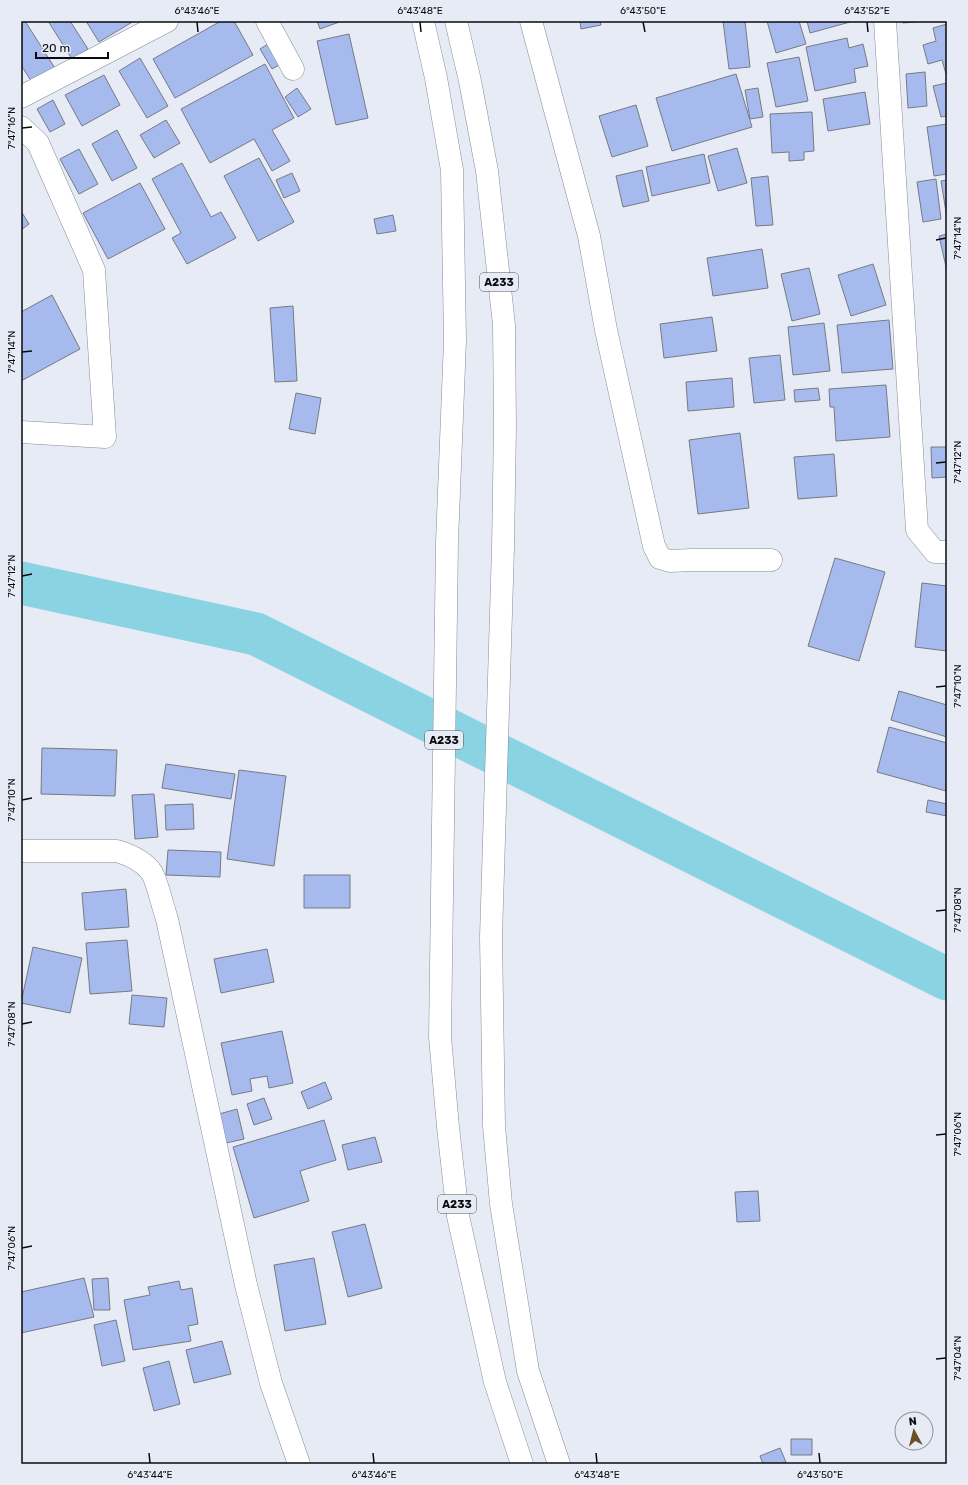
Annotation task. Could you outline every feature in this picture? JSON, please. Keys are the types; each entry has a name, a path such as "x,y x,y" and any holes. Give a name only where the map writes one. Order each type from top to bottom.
{"main road":[{"path":"21,97 166,21"},
{"path":"267,21 293,69"},
{"name":"A233","path":"423,21 436,78 452,170 455,340 447,542 440,1036 458,1216 495,1382 522,1464"},
{"name":"A233","path":"456,21 470,81 487,171 504,325 505,425 503,548 491,937 494,1126 501,1204 528,1371 559,1464"},
{"path":"531,21 589,236 606,330 654,546 660,558 670,561 771,560"},
{"path":"885,21 917,530 935,552 947,552"},
{"path":"21,127 38,144 94,270 105,437 21,432"},
{"path":"21,851 118,851 141,862 152,873 167,918 246,1285 271,1383 299,1464"}],"building":[{"path":"21,21 25,21 58,73 35,87 21,65"},
{"path":"48,21 70,21 88,49 72,59"},
{"path":"86,21 134,21 99,42"},
{"path":"221,21 234,21 253,55 175,98 153,59"},
{"path":"317,21 342,21 320,29"},
{"path":"580,21 600,21 601,25 581,29"},
{"path":"723,21 745,21 750,67 729,69"},
{"path":"767,21 799,21 806,44 776,53"},
{"path":"807,21 850,21 850,22 810,33"},
{"path":"903,21 927,21 903,23"},
{"path":"947,24 946,74 942,60 928,64 923,45 936,41 933,28"},
{"path":"349,34 368,118 336,125 317,41"},
{"path":"847,38 849,48 863,44 868,66 854,69 856,82 815,91 806,47"},
{"path":"268,44 281,64 272,69 260,49"},
{"path":"799,57 808,101 776,107 767,63"},
{"path":"140,58 168,106 147,118 119,71"},
{"path":"265,64 294,118 272,130 290,161 272,171 254,139 210,163 181,109"},
{"path":"925,72 927,106 908,108 906,74"},
{"path":"736,74 752,127 672,151 656,98"},
{"path":"104,75 120,105 82,126 65,95"},
{"path":"947,83 947,116 941,117 933,86"},
{"path":"297,88 311,109 298,117 285,97"},
{"path":"758,88 763,117 750,119 745,90"},
{"path":"865,92 870,124 828,131 823,99"},
{"path":"53,100 65,124 50,132 37,109"},
{"path":"636,105 648,146 612,157 599,116"},
{"path":"812,112 814,151 804,152 804,160 789,161 789,152 772,153 770,114"},
{"path":"166,120 180,143 154,158 140,135"},
{"path":"947,124 947,174 934,176 927,127"},
{"path":"117,130 137,168 112,181 92,144"},
{"path":"737,148 747,183 718,191 708,156"},
{"path":"79,149 98,184 79,194 60,159"},
{"path":"704,154 710,183 652,196 646,167"},
{"path":"259,158 294,222 258,241 224,176"},
{"path":"182,163 211,217 221,212 236,238 187,264 172,238 181,233 152,179"},
{"path":"642,170 649,201 623,207 616,176"},
{"path":"292,173 300,191 284,198 276,180"},
{"path":"768,176 773,225 756,226 751,178"},
{"path":"936,179 941,219 923,222 917,182"},
{"path":"947,180 947,218 941,181"},
{"path":"140,183 165,229 108,259 83,213"},
{"path":"21,211 29,224 21,230"},
{"path":"393,215 396,231 377,234 374,219"},
{"path":"947,234 947,271 939,236"},
{"path":"762,249 768,288 713,296 707,258"},
{"path":"873,264 886,305 851,316 838,275"},
{"path":"809,268 820,314 792,321 781,274"},
{"path":"52,295 80,349 21,381 21,312"},
{"path":"293,306 297,381 275,382 270,308"},
{"path":"712,317 717,351 664,358 660,324"},
{"path":"889,320 893,369 842,373 837,325"},
{"path":"824,323 830,371 793,375 788,327"},
{"path":"780,355 785,400 754,403 749,358"},
{"path":"732,378 734,407 688,411 686,382"},
{"path":"886,385 890,437 836,441 834,407 830,407 829,389"},
{"path":"818,388 820,400 795,402 794,390"},
{"path":"296,393 321,398 315,434 289,429"},
{"path":"740,433 749,508 698,514 689,440"},
{"path":"931,447 947,447 947,477 932,478"},
{"path":"834,454 837,496 798,499 794,457"},
{"path":"835,558 885,572 859,661 808,646"},
{"path":"922,583 947,586 947,651 915,647"},
{"path":"899,691 947,705 947,737 891,720"},
{"path":"889,727 947,743 946,791 877,772"},
{"path":"42,748 117,750 115,796 41,794"},
{"path":"166,764 235,774 231,799 162,788"},
{"path":"239,770 286,776 274,866 227,859"},
{"path":"154,794 158,837 135,839 132,795"},
{"path":"928,800 947,804 947,816 926,812"},
{"path":"193,804 194,829 166,830 165,805"},
{"path":"168,850 221,852 220,877 166,875"},
{"path":"304,875 350,875 350,908 304,908"},
{"path":"126,889 129,927 85,930 82,893"},
{"path":"127,940 132,991 90,994 86,943"},
{"path":"33,947 82,958 70,1013 21,1003"},
{"path":"267,949 274,982 221,993 214,959"},
{"path":"132,995 167,998 164,1027 129,1024"},
{"path":"282,1031 293,1083 269,1088 267,1076 250,1079 252,1091 232,1095 221,1043"},
{"path":"325,1082 332,1099 308,1109 301,1092"},
{"path":"264,1098 272,1119 254,1125 247,1104"},
{"path":"237,1109 244,1139 226,1143 219,1114"},
{"path":"324,1120 336,1160 300,1171 309,1201 254,1218 233,1147"},
{"path":"375,1137 382,1162 348,1170 342,1145"},
{"path":"758,1191 760,1221 737,1222 735,1192"},
{"path":"365,1224 382,1288 348,1297 332,1232"},
{"path":"314,1258 326,1324 285,1331 274,1265"},
{"path":"84,1278 94,1317 21,1333 21,1292"},
{"path":"108,1278 110,1310 94,1310 92,1279"},
{"path":"179,1281 181,1290 192,1288 198,1324 188,1326 191,1341 133,1350 124,1300 150,1295 148,1287"},
{"path":"116,1320 125,1361 102,1366 94,1325"},
{"path":"222,1341 231,1374 194,1383 186,1350"},
{"path":"169,1361 180,1404 154,1411 143,1368"},
{"path":"791,1439 812,1439 812,1455 791,1455"},
{"path":"780,1448 786,1462 782,1464 763,1464 760,1456"}],"waterway":[{"path":"21,583 256,634 947,979"}]}
